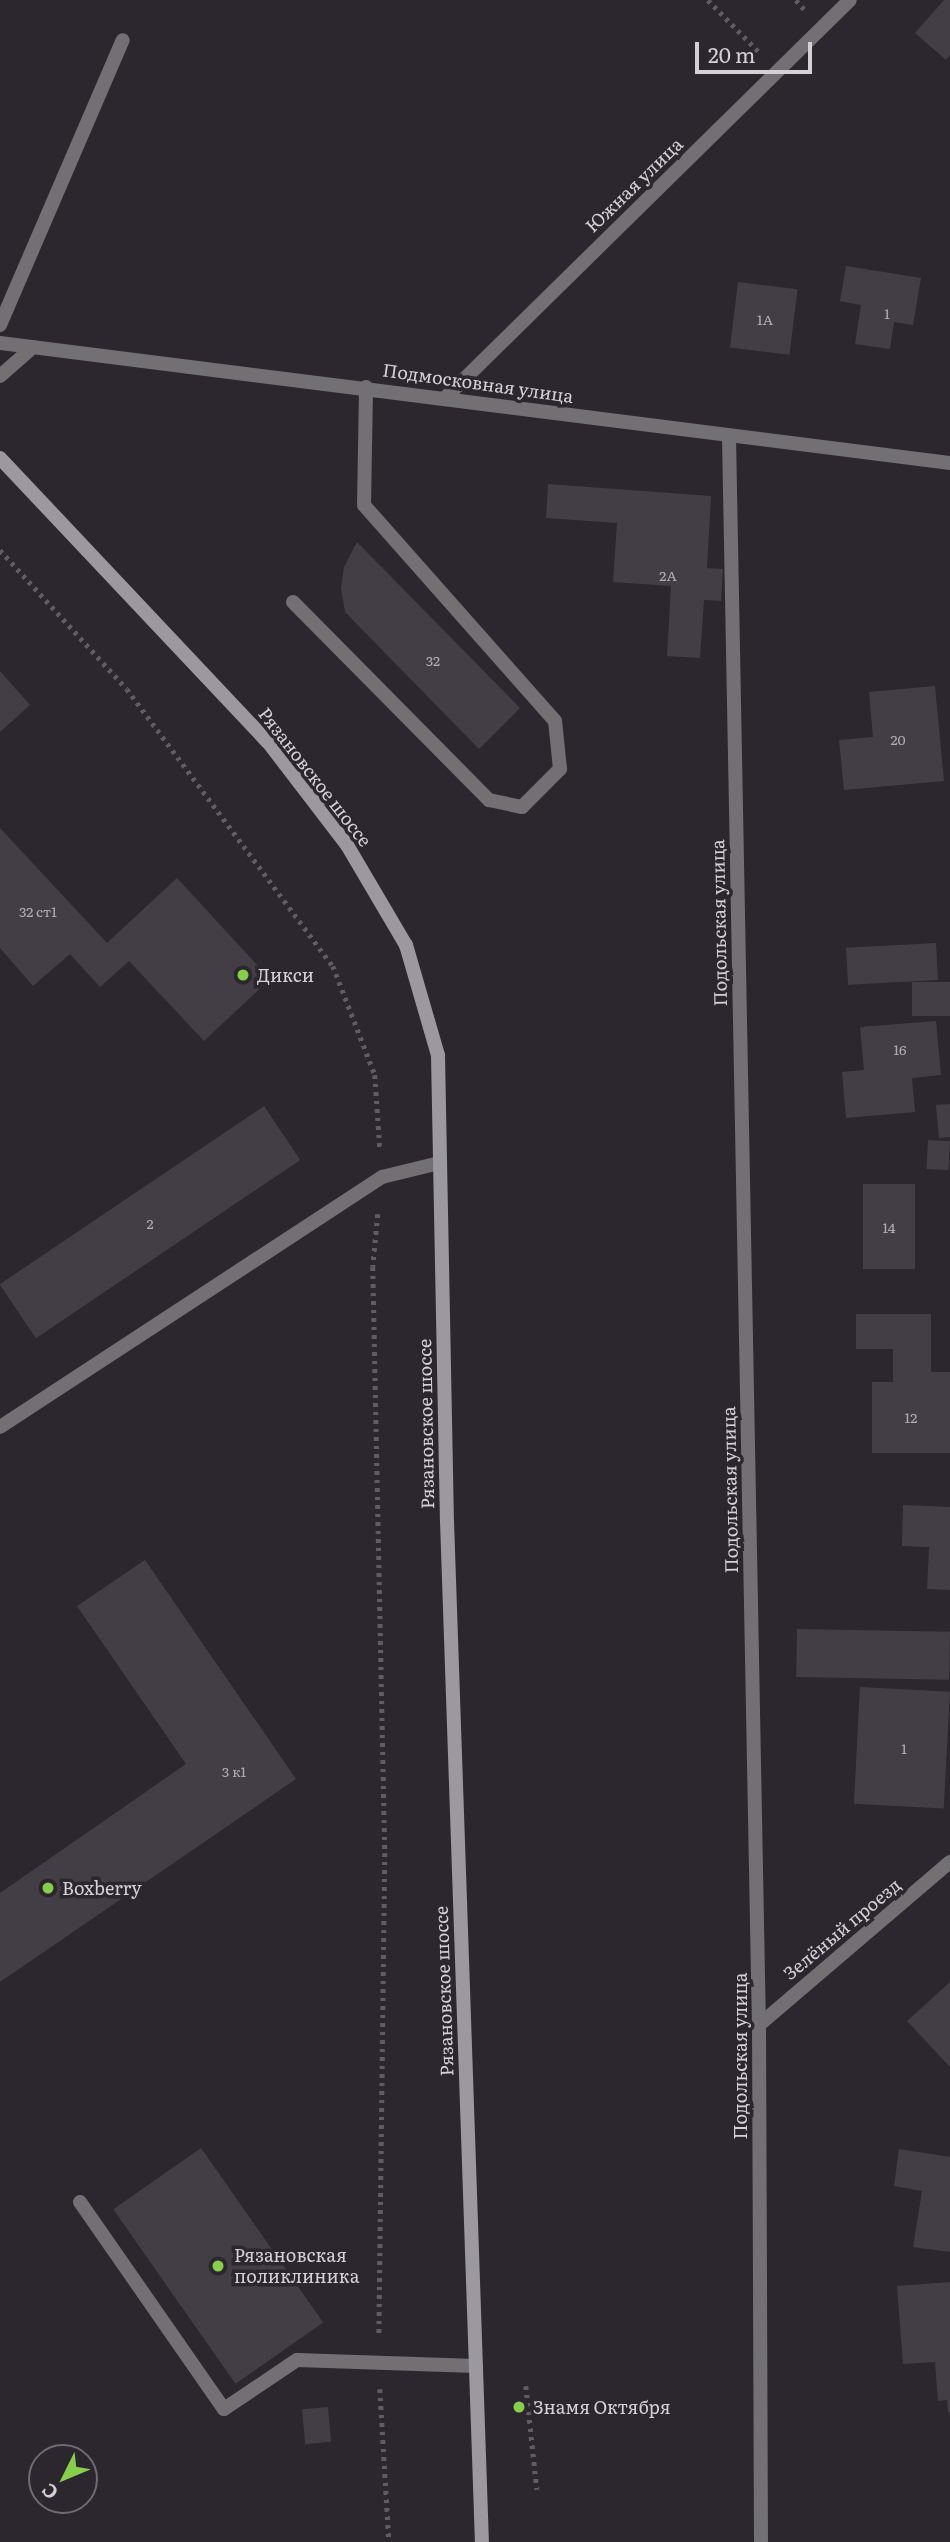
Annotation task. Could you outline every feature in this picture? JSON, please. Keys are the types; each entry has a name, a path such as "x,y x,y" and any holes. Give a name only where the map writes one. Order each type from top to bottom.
{"main road":[{"name":"Рязановское шоссе","path":"0,458 268,742 347,845 406,944 438,1055 439,1163 482,2542"}],"street":[{"name":"Южная улица","path":"446,397 850,0"},
{"path":"0,325 123,40"},
{"name":"Подмосковная улица","path":"0,343 446,397 729,437 950,463"},
{"path":"0,376 33,347"},
{"path":"293,602 489,800 522,807 561,769 555,722 364,505 366,387"},
{"name":"Подольская улица","path":"729,437 759,2025 761,2542"},
{"path":"0,1427 382,1177 439,1163"},
{"name":"Зелёный проезд","path":"759,2025 950,1862"},
{"path":"80,2202 225,2409 297,2360 477,2366"}],"path":[{"path":"708,0 778,71"},
{"path":"0,550 127,689 333,966 376,1075 382,1177 373,1267 385,1853 379,2363 388,2542"},
{"path":"526,2386 537,2489"}],"building":[{"path":"944,0 950,0 950,55 946,60 915,33"},
{"path":"846,266 921,278 913,325 894,322 890,349 855,344 861,305 840,301"},
{"path":"738,282 798,289 790,355 730,348"},
{"path":"548,484 711,496 707,568 723,569 721,601 704,600 700,658 667,656 671,586 613,582 617,523 546,518"},
{"path":"357,542 520,708 479,749 345,612 341,589 344,567"},
{"path":"0,671 30,705 0,732"},
{"path":"935,686 944,781 844,790 839,740 873,737 869,692"},
{"path":"0,828 107,943 177,878 270,979 204,1041 129,961 100,987 70,954 33,986 0,948"},
{"path":"936,943 938,980 848,985 846,948"},
{"path":"912,982 950,982 950,1016 912,1016"},
{"path":"936,1021 941,1075 912,1078 915,1112 846,1118 842,1072 864,1070 860,1027"},
{"path":"950,1104 950,1137 939,1138 936,1105"},
{"path":"264,1106 300,1160 36,1338 0,1284"},
{"path":"928,1140 950,1141 948,1170 926,1169"},
{"path":"863,1184 915,1184 915,1269 863,1269"},
{"path":"856,1314 931,1314 931,1372 950,1372 950,1453 872,1453 872,1382 893,1382 893,1349 856,1349"},
{"path":"903,1505 950,1507 950,1590 927,1589 929,1547 902,1546"},
{"path":"145,1560 296,1779 0,1982 0,1893 186,1764 77,1606"},
{"path":"797,1629 950,1632 949,1680 796,1677"},
{"path":"860,1687 950,1692 944,1809 854,1804"},
{"path":"950,1982 950,2067 907,2021"},
{"name":"Рязановская поликлиника","path":"201,2148 323,2322 236,2384 113,2209"},
{"path":"899,2149 950,2157 950,2252 913,2247 922,2191 894,2186"},
{"path":"950,2282 948,2412 947,2400 938,2401 935,2362 903,2364 897,2286"},
{"path":"328,2407 331,2442 305,2444 302,2409"}],"place":[{"name":"Дикси","path":"243,975"},
{"name":"Boxberry","path":"48,1888"},
{"name":"Рязановская поликлиника","path":"218,2266"},
{"name":"Знамя Октября","path":"519,2407"}]}
